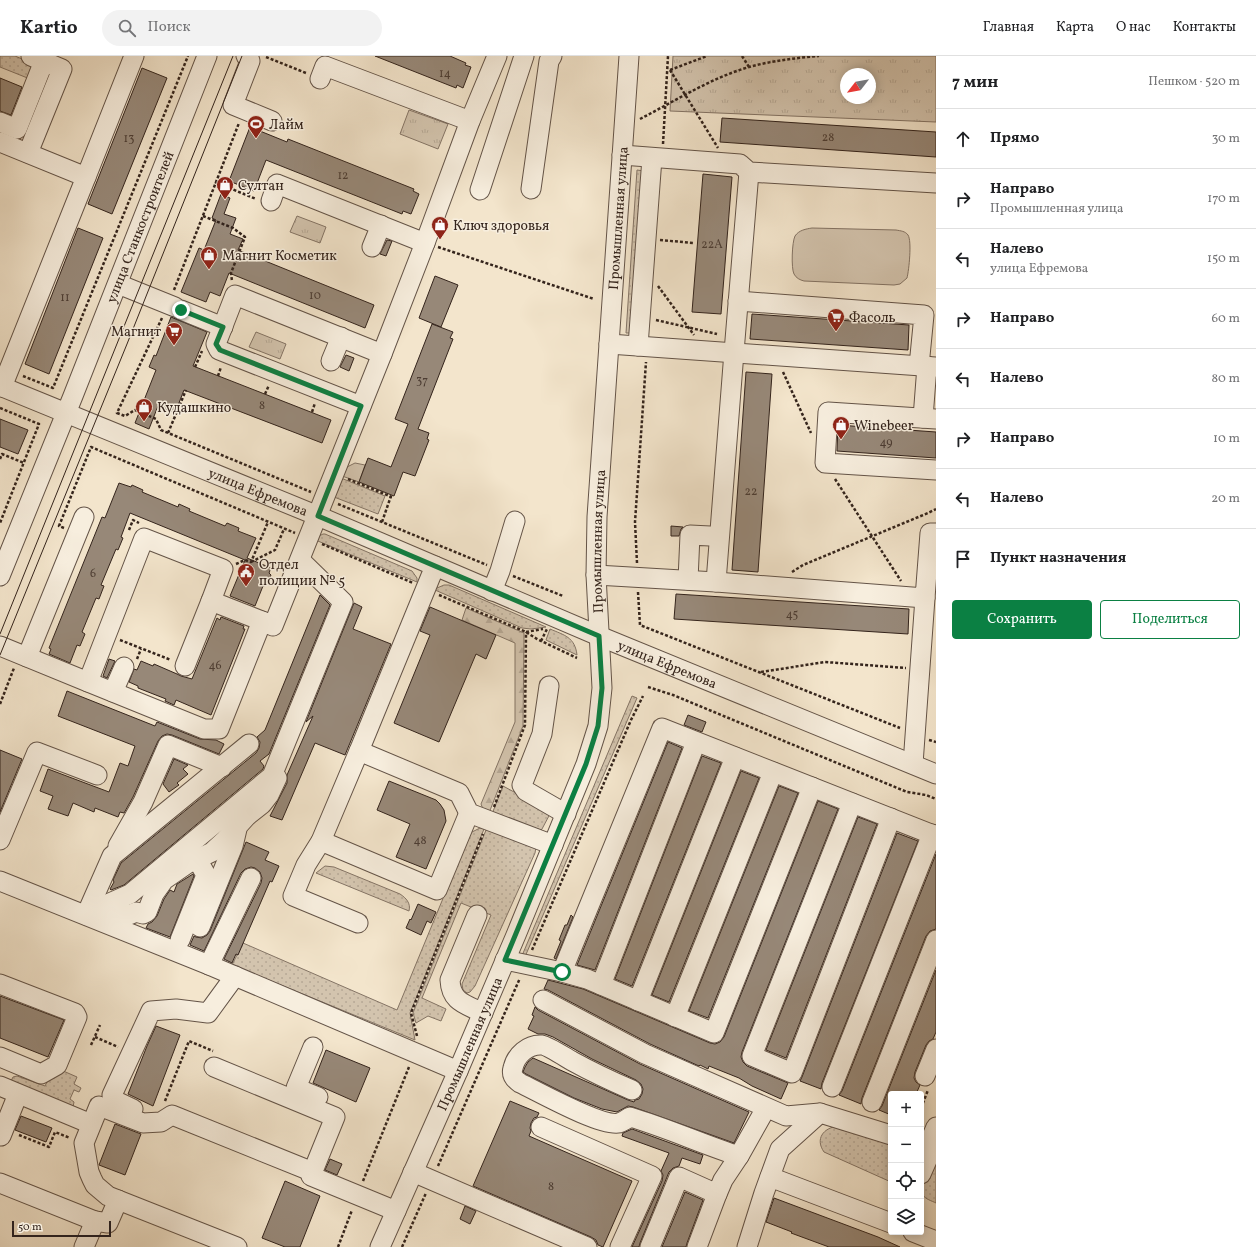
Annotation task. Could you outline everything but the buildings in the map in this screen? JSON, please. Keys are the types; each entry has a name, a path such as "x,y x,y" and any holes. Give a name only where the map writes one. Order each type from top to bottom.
{"street":[{"path":"4,381 134,56"},
{"name":"улица Станкостроителей","path":"0,576 118,284 207,56"},
{"path":"246,56 250,61 233,105 272,120"},
{"path":"211,601 273,626 382,354 470,121 497,56"},
{"path":"480,190 524,56"},
{"path":"531,189 549,61 552,56"},
{"name":"Промышленная улица","path":"380,1247 483,1013 566,814 586,764 598,726 602,688 596,575 597,517 629,56"},
{"path":"0,122 17,129 37,59 62,69 28,154"},
{"path":"320,78 325,66 470,121"},
{"path":"0,142 86,176"},
{"path":"622,155 740,164 749,172 936,183"},
{"path":"638,346 652,158"},
{"path":"716,582 749,172"},
{"path":"263,200 277,184 425,243"},
{"path":"372,247 381,225"},
{"path":"118,284 223,327"},
{"path":"361,406 220,350 216,344 235,295 382,354"},
{"path":"738,301 924,315 929,419 828,412 825,463 936,470"},
{"path":"331,362 341,337"},
{"path":"609,344 705,350 734,345 775,355 927,366"},
{"name":"улица Ефремова","path":"4,381 67,412 318,516 599,636 936,774"},
{"path":"27,657 84,517"},
{"path":"492,590 500,571 515,521"},
{"path":"913,764 920,669 919,598 930,533 936,533"},
{"path":"688,580 690,535 710,536"},
{"path":"88,682 144,538 223,569 185,666"},
{"path":"86,915 102,906 130,894 272,776 344,602 300,560"},
{"path":"358,923 293,896 306,865 321,841 435,566"},
{"path":"596,575 688,580 919,598"},
{"path":"0,646 204,729 219,729 262,621"},
{"path":"114,692 124,667"},
{"path":"549,686 542,734 522,785 526,791 566,814"},
{"path":"562,972 662,728 934,835 832,1087"},
{"path":"601,985 696,742"},
{"path":"112,856 249,744"},
{"path":"86,915 112,856 143,802 168,745 222,767"},
{"path":"102,906 128,915 136,912 143,914 147,912 154,894 164,880 187,864 212,852 270,795 283,766 284,748"},
{"path":"359,751 459,793 469,812 553,845"},
{"path":"0,840 37,752 97,775"},
{"path":"638,1001 735,757"},
{"path":"675,1017 774,772"},
{"path":"505,960 587,979 714,1034 812,787"},
{"path":"852,803 752,1056 792,1073 891,818"},
{"path":"321,841 437,890 469,812"},
{"path":"200,927 233,846 238,825"},
{"path":"180,940 206,875 197,859"},
{"path":"210,965 251,878"},
{"path":"0,881 210,965 458,1071"},
{"path":"477,915 450,980 450,989 455,997 483,1013"},
{"path":"872,1102 936,940"},
{"path":"136,1110 112,1098 151,1011 176,1009 208,1013 235,976"},
{"path":"0,984 75,1013 77,1017 57,1066 41,1074 7,1060 7,1089 1,1136"},
{"path":"543,1000 645,1054 786,1116 820,1113 888,1134"},
{"path":"632,1090 604,1078 543,1045 531,1046 525,1049 516,1060 513,1069 513,1076 515,1080 591,1118 619,1123 630,1118 650,1123 739,1156"},
{"path":"313,1047 296,1088 340,1106 311,1176 396,1211"},
{"path":"925,1076 936,1049"},
{"path":"214,1067 335,1117"},
{"path":"7,1089 92,1124"},
{"path":"237,1247 108,1196 96,1185 89,1172 84,1143 99,1106 143,1123 161,1122 172,1115 313,1172"},
{"path":"698,1247 722,1180 739,1156 766,1108"},
{"path":"747,1247 780,1150 820,1113"},
{"path":"541,1127 652,1176 620,1247"},
{"path":"924,1167 928,1158 928,1147 936,1128"},
{"path":"413,1172 587,1247"},
{"path":"650,1247 679,1177 717,1194"},
{"path":"770,1177 888,1222"},
{"path":"0,1183 95,1221 108,1223 118,1200"},
{"path":"84,1247 95,1221"},
{"path":"921,1235 936,1241"}],"path":[{"path":"4,381 53,388 188,56"},
{"path":"707,56 669,70 728,163"},
{"path":"742,56 749,67"},
{"path":"640,120 719,78 749,67 790,57 819,56"},
{"path":"263,64 266,57 320,78"},
{"path":"245,110 203,216 175,308 117,413 125,416 134,410 156,419 161,430 407,532"},
{"path":"216,182 263,200"},
{"path":"203,216 232,228 245,237 231,273 235,295"},
{"path":"656,240 694,243"},
{"path":"425,243 594,299"},
{"path":"657,286 705,350"},
{"path":"650,319 689,328 734,345"},
{"path":"202,349 208,352"},
{"path":"775,355 812,434"},
{"path":"168,433 186,390"},
{"path":"0,408 39,424 0,523"},
{"path":"0,459 2,454 24,463"},
{"path":"825,463 872,536 919,598"},
{"path":"334,474 392,496 382,522"},
{"path":"791,572 803,565 936,509"},
{"path":"251,562 268,522"},
{"path":"234,564 245,560 251,562 275,550 284,529"},
{"path":"640,625 936,742"},
{"path":"526,632 547,629 541,641"},
{"path":"526,632 541,641 577,658"},
{"path":"338,1247 419,1042 411,1013 525,725 526,632"},
{"path":"106,635 185,666"},
{"path":"760,672 825,662 920,669"},
{"path":"648,687 673,695 907,792 926,795 936,799"},
{"path":"91,1045 100,1025"},
{"path":"95,1037 132,1053"},
{"path":"1,1136 13,1140 16,1134 49,1147 55,1132 84,1143"}],"green space":[{"path":"0,56 15,56 36,65 30,79 0,67"},
{"path":"673,56 936,56 936,122 670,111"},
{"path":"409,110 448,124 438,149 400,134"},
{"path":"637,170 644,171 633,333 626,333"},
{"path":"297,216 326,227 320,243 290,232"},
{"path":"812,228 896,230 904,232 908,235 910,243 907,278 900,284 894,285 804,281 797,278 792,266 794,239 798,232"},
{"path":"256,332 286,344 280,359 249,347"},
{"path":"355,463 365,465 359,482 342,476 347,467"},
{"path":"341,478 385,496 378,514 334,497"},
{"path":"323,534 412,571 417,578 417,582 313,539"},
{"path":"444,585 449,585 546,627 531,629 522,628 435,590"},
{"path":"466,608 524,633 523,726 489,813 483,809 481,804 515,722 515,643 462,620"},
{"path":"550,629 571,640 576,649 577,655 546,640"},
{"path":"632,696 637,698 524,959 521,958"},
{"path":"503,786 551,812 541,830 492,814"},
{"path":"488,825 536,847 535,853 475,986 470,992 467,993 463,990 462,984 491,915 461,903 422,998 446,1009 441,1021 428,1016 416,1023 413,1013"},
{"path":"480,828 484,829 410,1013 415,1040 232,965 243,943 397,1010 470,833"},
{"path":"325,866 334,867 400,894 408,901 409,911 316,873"},
{"path":"61,1070 77,1077 74,1084 81,1088 79,1092 74,1090 70,1099 74,1102 73,1107 10,1083 13,1077 17,1076 45,1086 48,1080"},
{"path":"838,1126 888,1142 888,1181 824,1152 820,1143 822,1135 828,1129"},
{"path":"935,1157 936,1203 924,1196 925,1176"}],"tram line":[{"path":"0,634 233,56"},
{"path":"0,655 127,344 242,56"}],"place":[{"name":"Лайм","path":"256,139"},
{"name":"Султан","path":"225,200"},
{"name":"Ключ здоровья","path":"440,240"},
{"name":"Магнит Косметик","path":"209,270"},
{"name":"Фасоль","path":"836,332"},
{"name":"Магнит","path":"174,346"},
{"name":"Кудашкино","path":"144,422"},
{"name":"Winebeer","path":"841,440"},
{"name":"Отдел полиции № 5","path":"246,587"}],"route":[{"path":"181,310 223,327 216,344 220,350 361,406 318,516 599,636 602,688 598,726 586,764 505,960 562,972"}]}
